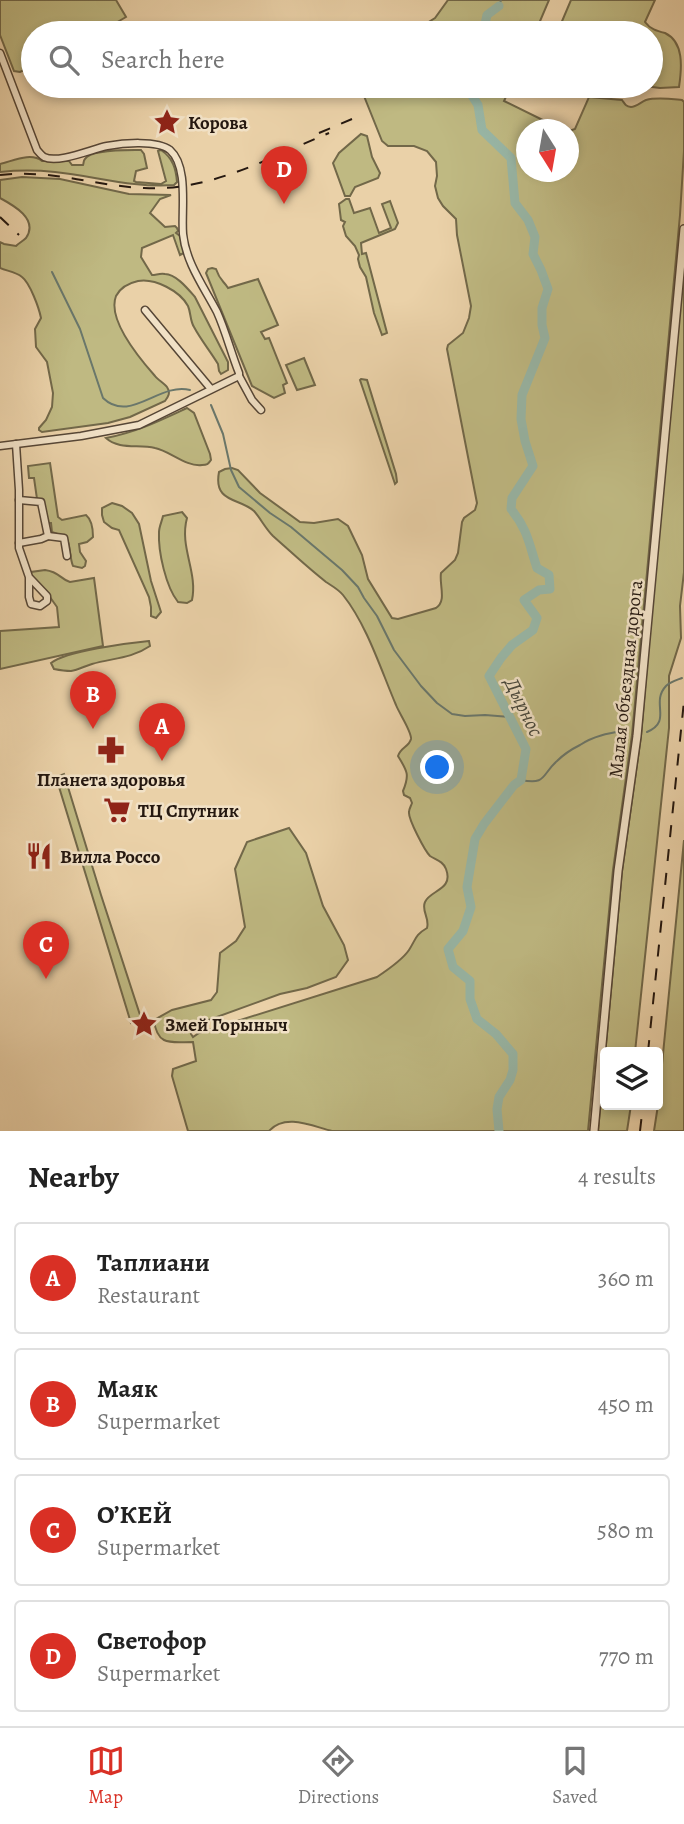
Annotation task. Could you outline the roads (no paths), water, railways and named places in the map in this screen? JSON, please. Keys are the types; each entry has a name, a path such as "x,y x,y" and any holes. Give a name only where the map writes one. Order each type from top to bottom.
{"street":[{"path":"0,53 37,150 43,157 53,159 108,146 144,144 162,145 172,152 183,186 185,243 196,276 216,312 239,374 252,400 261,410"},
{"name":"Малая объездная дорога","path":"594,1131 618,871 637,736 684,229"},
{"path":"145,310 211,389"},
{"path":"0,446 81,436 139,425 239,374"},
{"path":"16,444 19,543 29,577"},
{"path":"19,500 41,502 48,536"},
{"path":"19,543 48,536 64,538 67,556"}],"waterway":[{"name":"Дырнос","path":"499,6 501,0"},
{"name":"Дырнос","path":"486,21 487,15 499,6"},
{"name":"Дырнос","path":"474,98 478,105 482,130 511,158 515,203 528,220 535,237 533,254 548,289 542,308 545,338 522,395 521,419 533,466 512,498 511,509 525,531 537,568 549,575 550,589 539,590 524,600 537,618 533,630 512,645 489,676 526,749 521,780 514,785 475,839 467,887 471,907 463,931 448,949 453,967 470,981 470,999 477,1019 496,1034 513,1054 510,1080 499,1097 499,1131"},
{"path":"52,272 80,329 103,398 113,405 124,407 178,389 190,390"},
{"path":"211,405 239,487 291,527 358,587 377,616 394,650 437,703 452,714 510,717"},
{"path":"647,732 659,723 662,692 668,685 682,678"},
{"path":"521,780 540,780 571,750 603,735 628,730"}],"railway":[{"path":"319,133 352,119"},
{"path":"0,175 37,174 126,187 168,188 216,179 329,133"},
{"path":"0,217 19,235"},
{"path":"649,1047 684,701"},
{"path":"640,1131 642,1110"}],"place":[{"name":"Корова","path":"167,122"},
{"name":"Светофор","path":"284,204"},
{"name":"Маяк","path":"93,729"},
{"name":"Планета здоровья","path":"111,750"},
{"name":"Таплиани","path":"162,761"},
{"name":"ТЦ Спутник","path":"117,810"},
{"name":"Вилла Россо","path":"39,856"},
{"name":"О’КЕЙ","path":"46,979"},
{"name":"Змей Горыныч","path":"144,1024"}]}
